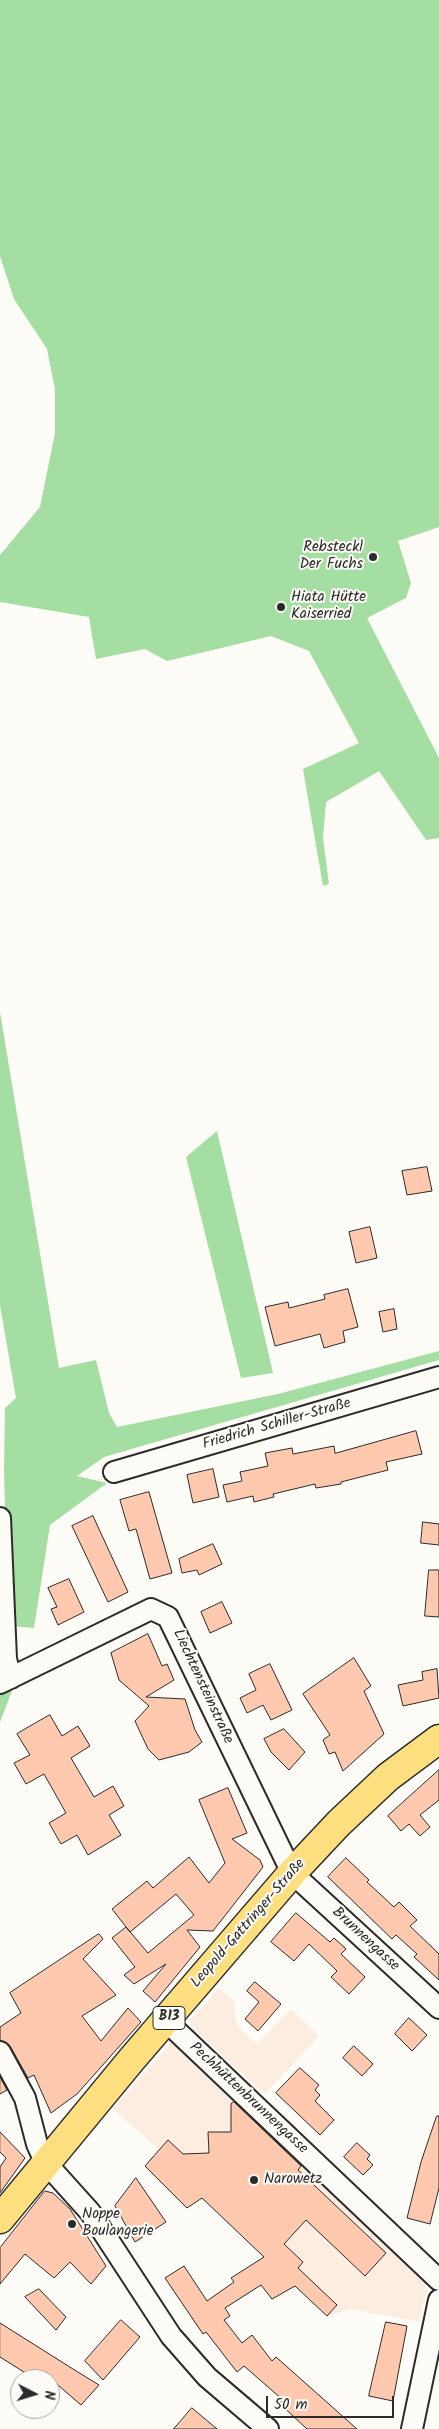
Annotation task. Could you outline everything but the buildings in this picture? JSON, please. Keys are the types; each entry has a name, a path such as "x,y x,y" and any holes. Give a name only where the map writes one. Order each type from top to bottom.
{"main road":[{"name":"Leopold-Gattringer-Straße","path":"0,2219 45,2162 292,1873 339,1822 388,1777 439,1739"}],"street":[{"name":"Friedrich Schiller-Straße","path":"114,1472 439,1377"},
{"path":"0,1518 6,1659 5,1681"},
{"name":"Liechtensteinstraße","path":"5,1681 151,1609 168,1617 292,1873"},
{"name":"Brunnengasse","path":"292,1873 439,2008"},
{"name":"Pechhüttenbrunnengasse","path":"166,2021 439,2280"},
{"path":"0,2052 24,2098 37,2144 45,2162 90,2212 171,2336 207,2377 268,2429"},
{"path":"412,2429 439,2300"}],"shaded area":[{"path":"219,1988 234,2001 237,2026 257,2044 291,2009 319,2036 265,2094 194,2030 190,2021"},
{"name":"Narowetz","path":"176,2038 425,2275 427,2289 419,2322 352,2309 327,2316 155,2153 159,2149 113,2109"}],"green space":[{"path":"0,0 439,0 439,527 398,541 411,583 406,598 367,618 439,758 439,838 426,840 379,771 326,802 323,838 329,884 323,886 303,769 359,743 309,651 271,636 167,661 145,649 96,659 89,617 0,602 0,555 40,507 55,433 55,389 47,349 14,299 0,256"},
{"path":"0,1012 59,1368 96,1360 109,1413 117,1427 278,1394 439,1351 439,1360 104,1457 77,1476 107,1483 50,1525 34,1628 12,1626 8,1631 4,1470 5,1408 16,1398 0,1305"},
{"path":"217,1131 273,1373 241,1378 186,1157"},
{"path":"13,1688 0,1722 0,1695"}],"place":[{"name":"Rebsteckl Der Fuchs","path":"373,557"},
{"name":"Hiata Hütte Kaiserried","path":"281,607"},
{"name":"Narowetz","path":"254,2180"},
{"name":"Noppe Boulangerie","path":"72,2224"}]}
